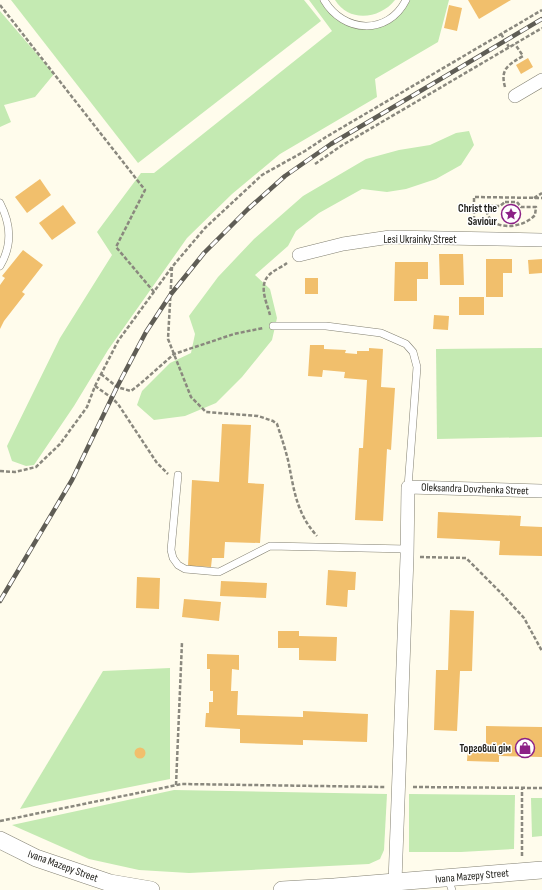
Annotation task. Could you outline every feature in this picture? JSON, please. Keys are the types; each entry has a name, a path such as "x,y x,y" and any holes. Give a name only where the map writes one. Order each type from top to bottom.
{"street":[{"path":"515,96 542,80"},
{"name":"Lesi Ukrainky Street","path":"300,254 343,244 390,237 542,240"},
{"path":"395,882 408,487"},
{"name":"Oleksandra Dovzhenka Street","path":"408,487 542,491"},
{"name":"Ivana Mazepy Street","path":"0,840 36,858 109,886 151,890"},
{"name":"Ivana Mazepy Street","path":"282,890 334,889 395,882 450,884 542,870"}],"lane":[{"path":"324,0 332,12 342,20 357,26 380,24 399,10 406,0"},
{"path":"0,203 8,221 9,238 6,256 0,266"},
{"path":"273,326 326,326 381,333 406,344 413,352 417,367 408,487"},
{"path":"178,475 171,550 173,558 178,565 185,569 219,572 270,546 328,547 407,553"}],"path":[{"path":"0,5 145,190 116,247 154,292"},
{"path":"0,471 15,472 36,467 60,444 87,408 95,386 118,341 172,267 205,228 262,175 542,10"},
{"path":"314,164 341,146 542,28"},
{"path":"501,34 509,47"},
{"path":"515,96 505,88 502,78 505,70 512,63 523,56 516,44"},
{"path":"534,198 542,193"},
{"path":"473,239 474,198 542,198"},
{"path":"505,226 492,221 486,214 486,206 500,206 505,202 517,202 521,207 536,207 535,216 528,222 517,226"},
{"path":"507,207 514,207 518,210 517,218 514,221 506,221 504,218 504,210 507,207"},
{"path":"101,374 117,387 131,391 174,354 234,334 273,326 263,290 264,282 268,276 300,254"},
{"path":"172,267 168,339 191,397 206,412 258,416 274,421 277,424 287,458 296,500 301,513 311,529 328,547"},
{"path":"95,386 118,404 157,463 178,485"},
{"path":"407,553 466,558 524,618 542,652"},
{"path":"176,785 182,642"},
{"path":"0,821 182,784 522,789 542,788"},
{"path":"522,789 522,872"}],"green space":[{"path":"11,0 304,0 321,21 138,163"},
{"path":"309,0 321,0 341,22 350,26 361,28 402,12 409,0 449,0 438,42 375,79 377,97 280,154 232,194 187,238 108,350 74,406 34,465 26,466 12,461 7,446 60,338 112,255 97,232 141,173 154,173 332,31"},
{"path":"335,0 395,0 381,11 365,16 348,12"},
{"path":"0,11 54,74 35,97 4,105 11,122 0,127"},
{"path":"469,131 474,145 461,165 436,179 406,189 387,192 362,189 319,213 296,231 288,246 255,275 270,289 277,318 272,340 242,377 216,403 185,416 154,420 137,405 142,391 170,363 191,353 195,334 189,316 218,277 254,239 303,196 366,159 399,150 430,145 456,133"},
{"path":"542,348 542,437 437,439 436,349"},
{"path":"170,668 170,779 20,809 103,671"},
{"path":"174,790 387,794 384,850 380,859 369,864 189,873 139,870 89,859 12,825"},
{"path":"409,794 515,795 514,849 461,852 409,852"},
{"path":"531,798 542,798 542,836 532,837"}],"building":[{"path":"468,0 511,0 479,19"},
{"path":"449,5 462,8 457,31 444,28"},
{"path":"528,58 533,67 521,74 516,65"},
{"path":"40,179 51,195 27,213 15,197"},
{"path":"63,205 76,223 52,240 39,223"},
{"path":"507,210 514,211 514,218 507,217"},
{"path":"23,250 43,265 22,292 25,294 4,321 0,329 0,285 5,278 2,276"},
{"path":"439,254 463,254 464,285 440,285"},
{"path":"486,259 512,259 512,273 503,273 503,297 486,297"},
{"path":"542,259 542,273 529,274 528,260"},
{"path":"395,262 428,262 428,279 417,279 417,301 394,301"},
{"path":"305,278 318,278 318,294 305,294"},
{"path":"459,297 484,297 484,315 459,315"},
{"path":"434,315 449,316 448,330 433,329"},
{"path":"310,345 324,345 324,349 346,350 345,353 357,354 357,351 369,351 369,348 383,349 381,387 395,388 391,450 387,449 383,521 355,520 359,448 363,448 367,380 344,378 345,372 323,370 322,377 308,376"},
{"path":"222,424 251,425 248,483 264,484 260,543 225,542 224,558 212,558 211,567 188,566 192,480 219,482"},
{"path":"438,512 521,516 520,526 542,527 542,556 499,555 500,541 437,538"},
{"path":"328,570 356,572 355,590 348,590 347,607 326,605"},
{"path":"137,577 160,578 159,609 136,608"},
{"path":"221,581 267,583 266,598 220,596"},
{"path":"184,599 221,602 219,621 182,617"},
{"path":"450,610 474,611 472,671 460,671 457,731 434,730 436,670 448,670"},
{"path":"278,631 299,631 299,636 337,637 336,661 299,660 299,648 278,648"},
{"path":"207,654 239,655 239,670 232,669 231,691 238,691 237,715 303,717 303,711 368,714 367,742 303,740 303,745 240,743 240,729 205,727 206,713 209,713 209,702 213,702 213,691 210,691 210,669 207,669"},
{"path":"486,726 542,727 542,757 499,756 499,762 467,761 468,747 486,747"},
{"path":"138,748 142,748 144,749 144,757 138,758 135,755 135,751"}],"railway":[{"path":"0,601 72,480 117,387 146,332 171,294 204,253 248,209 285,176 331,144 542,19"}],"place":[{"name":"Christ the Saviour","path":"511,214"},
{"name":"Торговий дім","path":"525,748"}]}
